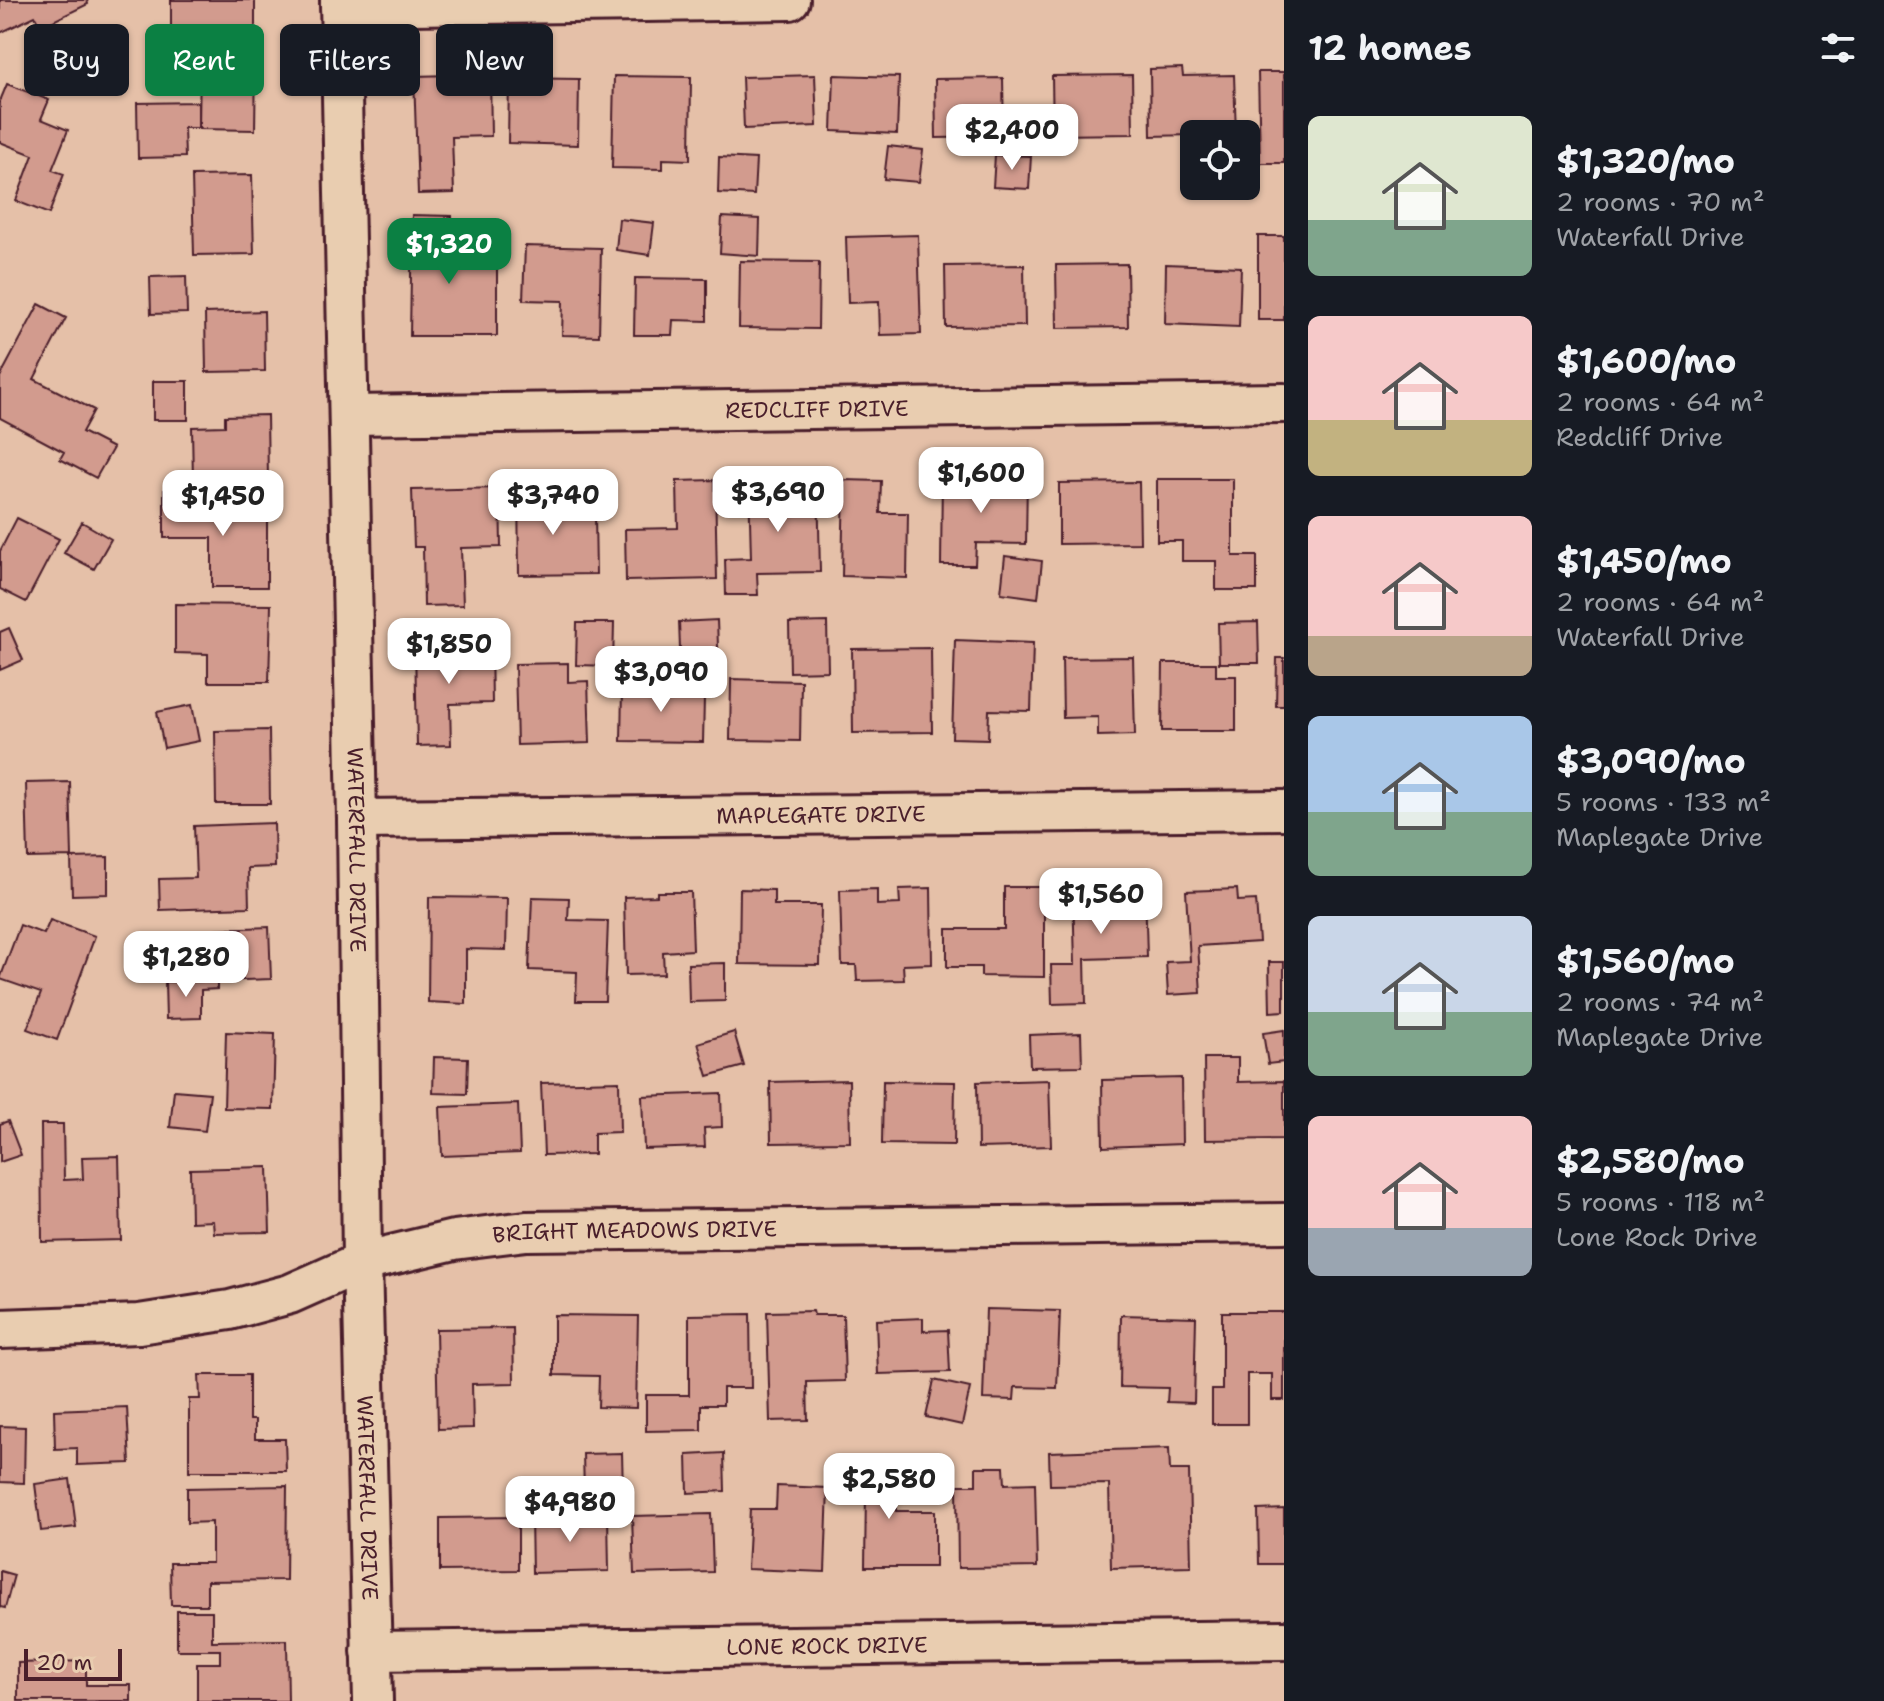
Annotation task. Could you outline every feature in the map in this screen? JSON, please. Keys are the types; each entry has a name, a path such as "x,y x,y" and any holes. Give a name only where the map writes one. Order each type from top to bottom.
{"street":[{"path":"340,3 790,0"},
{"name":"WATERFALL DRIVE","path":"340,3 357,819 362,1262 373,1701"},
{"name":"REDCLIFF DRIVE","path":"349,415 1284,403"},
{"name":"MAPLEGATE DRIVE","path":"357,819 1284,810"},
{"name":"BRIGHT MEADOWS DRIVE","path":"0,1329 139,1324 230,1310 290,1294 362,1262 454,1240 526,1231 1284,1223"},
{"name":"LONE ROCK DRIVE","path":"371,1651 1284,1640"}],"building":[{"path":"0,0 87,0 88,4 47,24 39,24 35,16 0,33"},
{"path":"171,0 255,0 255,24 171,24"},
{"path":"1182,68 1183,76 1234,75 1236,120 1180,120 1180,135 1151,136 1150,69"},
{"path":"1258,72 1284,72 1284,163 1260,163"},
{"path":"436,75 436,96 490,96 491,136 452,137 454,193 418,194 415,96 420,96 420,76"},
{"path":"815,75 817,126 744,129 742,77"},
{"path":"834,75 899,77 897,134 832,131"},
{"path":"1132,75 1133,134 1053,135 1052,76"},
{"path":"614,76 691,77 690,160 663,159 663,169 612,168"},
{"path":"1003,78 1004,137 936,138 935,79"},
{"path":"553,79 579,79 578,145 508,143 509,96 553,96"},
{"path":"7,84 24,90 24,96 49,100 41,119 68,130 52,170 64,174 49,214 16,201 33,155 0,142 0,101"},
{"path":"199,96 255,96 255,130 199,129"},
{"path":"198,102 198,128 184,128 185,157 138,158 137,103"},
{"path":"888,146 923,150 919,182 884,179"},
{"path":"995,155 1031,156 1029,189 993,187"},
{"path":"719,157 756,159 754,195 718,193"},
{"path":"252,175 254,254 194,255 192,176"},
{"path":"412,215 452,216 452,263 497,264 497,336 410,336"},
{"path":"722,217 760,219 759,256 720,253"},
{"path":"619,219 654,223 650,255 616,250"},
{"path":"918,235 921,334 880,335 879,302 848,303 846,237"},
{"path":"1258,236 1284,236 1284,320 1258,320"},
{"path":"525,246 601,248 599,336 562,335 563,301 523,300"},
{"path":"740,261 819,262 818,329 739,328"},
{"path":"1127,264 1128,327 1057,328 1056,265"},
{"path":"1166,264 1241,267 1239,327 1165,324"},
{"path":"1024,265 1025,326 946,327 945,266"},
{"path":"186,276 187,313 151,314 150,277"},
{"path":"635,278 707,279 707,321 673,320 672,335 634,335"},
{"path":"39,304 66,318 34,379 94,410 82,432 113,448 96,478 60,459 64,452 0,418 0,377"},
{"path":"264,311 265,371 206,372 205,313"},
{"path":"153,381 188,381 188,420 153,420"},
{"path":"267,415 268,480 193,481 192,427 225,426 225,416"},
{"path":"942,476 1027,477 1026,544 976,543 975,565 941,565"},
{"path":"1157,479 1233,479 1233,556 1257,556 1257,590 1216,590 1216,561 1182,561 1182,541 1157,541"},
{"path":"715,480 717,579 626,581 625,529 678,528 677,481"},
{"path":"818,480 820,572 757,573 758,595 726,595 725,559 751,558 749,481"},
{"path":"844,480 881,481 880,513 908,513 907,578 842,576"},
{"path":"1139,482 1140,543 1059,544 1059,483"},
{"path":"554,487 554,515 595,514 596,574 519,575 518,488"},
{"path":"500,488 501,547 461,548 463,605 424,606 423,547 414,547 412,490"},
{"path":"164,490 192,490 192,509 267,509 267,587 212,587 212,538 164,538"},
{"path":"17,518 59,539 26,602 0,589 0,551"},
{"path":"82,522 111,539 94,569 64,553"},
{"path":"1005,556 1042,561 1038,598 1001,593"},
{"path":"175,604 271,605 269,682 208,682 208,654 175,653"},
{"path":"717,620 719,673 681,675 679,622"},
{"path":"827,622 828,671 790,672 789,623"},
{"path":"1258,622 1259,663 1219,663 1218,623"},
{"path":"577,623 614,623 613,666 576,665"},
{"path":"9,628 23,660 0,670 0,632"},
{"path":"955,640 1033,643 1031,711 989,710 988,739 952,738"},
{"path":"491,644 492,703 450,704 451,745 417,746 415,645"},
{"path":"931,648 932,732 853,733 852,649"},
{"path":"1133,657 1135,735 1098,736 1098,717 1063,718 1062,658"},
{"path":"1277,658 1284,658 1284,706 1276,706"},
{"path":"568,663 568,682 588,681 590,743 517,745 515,664"},
{"path":"1163,663 1216,663 1216,676 1236,676 1236,731 1162,731"},
{"path":"643,677 675,677 675,697 704,698 703,742 621,741 622,689 643,690"},
{"path":"731,679 801,681 800,741 730,740"},
{"path":"192,705 199,741 164,748 157,712"},
{"path":"269,730 270,804 216,804 215,731"},
{"path":"70,782 72,857 28,858 26,783"},
{"path":"274,823 275,867 248,868 249,907 160,910 159,879 196,878 194,826"},
{"path":"108,857 108,894 72,895 71,858"},
{"path":"1004,887 1044,887 1044,977 981,976 981,967 947,967 947,929 1004,929"},
{"path":"931,888 932,964 903,965 904,980 857,981 856,965 842,965 840,890 877,889 877,905 900,904 899,889"},
{"path":"1145,888 1147,957 1085,959 1086,1003 1052,1004 1051,965 1075,965 1073,889"},
{"path":"740,889 774,890 774,905 821,905 820,965 739,964"},
{"path":"1237,889 1238,901 1256,900 1259,942 1198,946 1201,993 1168,995 1166,962 1190,961 1186,891"},
{"path":"657,892 691,892 693,950 663,952 664,974 626,975 624,897 657,896"},
{"path":"429,897 507,898 506,950 466,949 466,1004 428,1002"},
{"path":"532,897 569,898 568,920 608,921 605,1001 576,1001 577,972 529,970"},
{"path":"50,920 95,936 57,1040 27,1029 41,993 0,979 20,925 44,934"},
{"path":"269,927 271,979 217,981 215,929"},
{"path":"1269,962 1284,962 1284,1011 1270,1012"},
{"path":"725,963 725,1001 689,1002 688,964"},
{"path":"217,981 217,989 201,990 201,1018 166,1019 165,982"},
{"path":"1284,1030 1284,1062 1268,1064 1263,1033"},
{"path":"226,1032 275,1034 273,1109 224,1108"},
{"path":"734,1032 744,1066 708,1076 698,1043"},
{"path":"1081,1033 1082,1066 1030,1067 1029,1035"},
{"path":"434,1057 468,1058 467,1094 433,1093"},
{"path":"1204,1058 1238,1058 1238,1082 1284,1081 1284,1139 1205,1140"},
{"path":"1181,1078 1182,1144 1103,1147 1102,1080"},
{"path":"849,1080 850,1142 771,1143 770,1082"},
{"path":"1049,1080 1051,1146 978,1148 977,1082"},
{"path":"619,1081 620,1132 594,1133 594,1154 544,1155 541,1083"},
{"path":"883,1081 955,1082 954,1145 882,1144"},
{"path":"174,1090 210,1093 205,1131 170,1127"},
{"path":"721,1093 722,1127 704,1128 705,1147 644,1149 642,1096"},
{"path":"518,1104 520,1153 442,1156 440,1107"},
{"path":"8,1121 21,1155 0,1162 0,1124"},
{"path":"41,1124 63,1124 64,1180 83,1179 82,1157 119,1156 121,1240 42,1242"},
{"path":"268,1167 270,1232 214,1233 213,1221 191,1222 190,1169"},
{"path":"986,1309 1060,1311 1057,1388 1015,1387 1014,1400 983,1399"},
{"path":"813,1311 814,1315 843,1315 845,1381 807,1382 808,1420 770,1421 767,1312"},
{"path":"1222,1312 1284,1312 1284,1400 1272,1400 1272,1374 1247,1374 1247,1424 1212,1424 1212,1390 1222,1390"},
{"path":"750,1314 751,1388 723,1388 723,1405 701,1405 701,1430 646,1431 646,1395 689,1395 689,1315"},
{"path":"554,1315 638,1316 636,1408 598,1407 599,1376 554,1375"},
{"path":"1121,1315 1196,1317 1194,1403 1167,1402 1168,1388 1120,1387"},
{"path":"923,1318 923,1331 948,1330 950,1372 878,1374 876,1320"},
{"path":"513,1328 514,1383 472,1384 473,1428 438,1429 436,1329"},
{"path":"199,1375 249,1375 249,1420 255,1420 255,1439 285,1439 286,1471 189,1471 189,1399 200,1399"},
{"path":"934,1380 970,1388 962,1425 926,1417"},
{"path":"127,1407 130,1463 77,1465 77,1448 55,1449 54,1410"},
{"path":"0,1426 25,1427 24,1483 0,1482"},
{"path":"1169,1448 1170,1470 1189,1470 1191,1566 1111,1568 1109,1484 1050,1485 1049,1452"},
{"path":"622,1453 623,1490 584,1491 583,1454"},
{"path":"724,1453 725,1491 688,1493 687,1455"},
{"path":"842,1457 879,1457 879,1490 896,1490 896,1511 935,1511 935,1567 865,1567 866,1492 842,1492"},
{"path":"976,1467 1004,1467 1005,1484 1035,1483 1037,1567 958,1568 957,1485 976,1485"},
{"path":"70,1479 76,1527 41,1531 35,1484"},
{"path":"287,1486 286,1580 207,1581 207,1605 171,1605 170,1563 212,1563 212,1522 187,1523 187,1488"},
{"path":"777,1486 828,1488 825,1572 747,1569 750,1509 776,1509"},
{"path":"1284,1509 1284,1564 1259,1564 1258,1510"},
{"path":"608,1514 609,1571 532,1573 531,1516"},
{"path":"711,1514 713,1572 634,1574 632,1516"},
{"path":"518,1517 518,1570 440,1571 440,1518"},
{"path":"0,1571 14,1575 5,1608 0,1607"},
{"path":"177,1611 212,1611 212,1641 287,1640 288,1701 197,1701 197,1663 220,1663 220,1650 177,1650"},
{"path":"86,1661 86,1685 131,1685 131,1701 18,1701 18,1663"}]}
